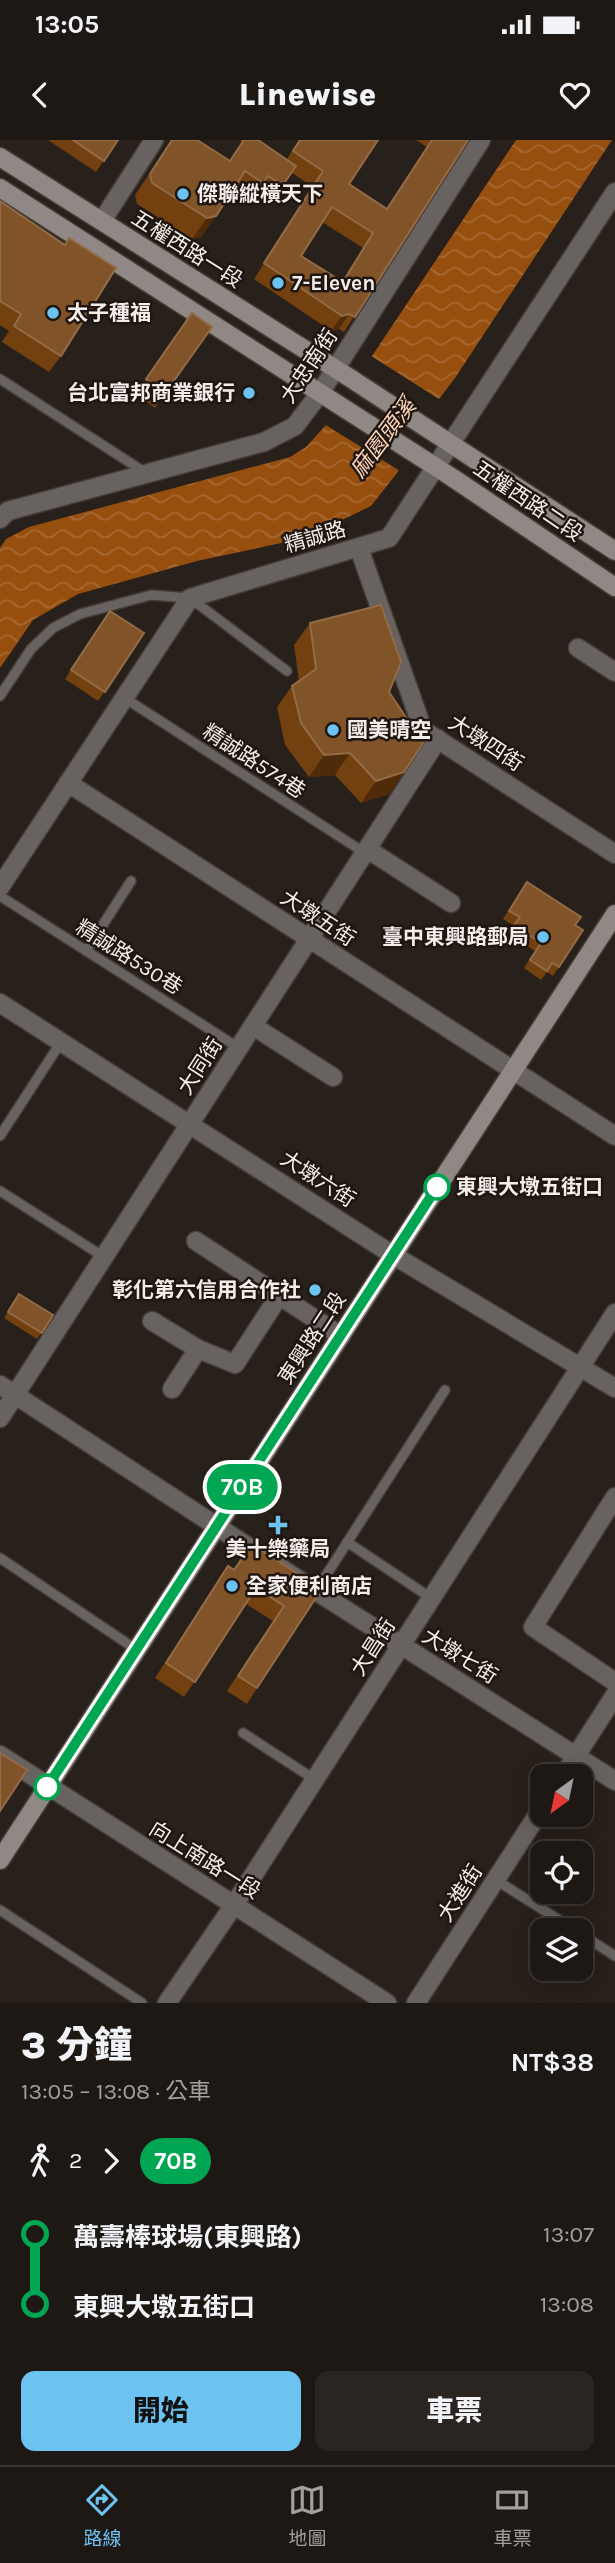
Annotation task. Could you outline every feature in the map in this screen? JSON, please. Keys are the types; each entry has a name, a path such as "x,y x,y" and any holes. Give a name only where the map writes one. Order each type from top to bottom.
{"main road":[{"name":"五權西路一段","path":"0,157 431,430"},
{"path":"0,188 327,398"},
{"name":"五權西路二段","path":"327,398 615,587"},
{"name":"五權西路二段","path":"431,430 615,551"},
{"name":"東興路二段","path":"0,1860 615,914"}],"street":[{"path":"102,222 154,140"},
{"name":"大忠南街","path":"0,519 8,512 264,442 295,426 327,398 343,374 481,140"},
{"name":"精誠路","path":"190,598 389,538 615,192"},
{"name":"大墩四街","path":"359,548 423,730 615,853"},
{"path":"0,887 190,598"},
{"path":"578,648 615,672"},
{"name":"大同街","path":"0,1418 8,1390 104,1257 438,739"},
{"name":"大墩五街","path":"68,783 615,1136"},
{"path":"366,851 452,903"},
{"name":"大墩六街","path":"0,1003 393,1255 615,1388"},
{"path":"253,1026 333,1077"},
{"path":"196,1241 341,1336"},
{"path":"152,1321 198,1349 234,1364 279,1296"},
{"name":"大昌街","path":"167,2003 234,1905 615,1313"},
{"path":"172,1388 198,1349"},
{"name":"大墩七街","path":"8,1390 401,1646 615,1781"},
{"path":"615,1497 533,1627 615,1682"},
{"path":"571,1764 615,1695"},
{"name":"向上南路一段","path":"0,1755 387,2003"},
{"name":"大進街","path":"416,2003 530,1827"}],"lane":[{"path":"0,379 146,473"},
{"path":"0,696 31,649 53,628 80,614 151,595 190,598 287,671"},
{"name":"精誠路574巷","path":"124,697 366,851"},
{"path":"86,951 131,881"},
{"name":"精誠路530巷","path":"0,896 239,1048"},
{"path":"0,1136 61,1042"},
{"path":"0,1191 104,1257"},
{"path":"316,1591 445,1390"},
{"path":"347,1542 431,1598"},
{"path":"0,1558 137,1650"},
{"path":"243,1733 314,1779"},
{"path":"496,1880 556,1918"},
{"path":"0,1910 142,2003"},
{"path":"593,1942 615,1956"}],"water":[{"name":"麻園頭溪","path":"516,140 612,140 439,399 397,473 371,506 305,538 197,561 78,594 33,620 0,668 0,548 6,539 29,527 290,457 306,447 326,425"}],"pier":[{"path":"368,354 442,401 400,471 324,424"}],"building":[{"path":"73,140 118,140 104,161"},
{"path":"172,140 197,140 230,161 244,140 258,140 296,166 283,185 268,176 263,183 245,171 216,216 207,218 152,183 150,174"},
{"path":"300,140 378,140 349,184 387,209 432,140 468,140 355,317 349,314 342,316 264,263 323,171 293,151","holes":["332,207 373,233 343,282 301,256"]},
{"path":"0,201 65,245 69,238 116,268 61,356 14,326 21,314 0,301"},
{"path":"192,313 212,327 166,392 146,379"},
{"name":"國美晴空","path":"381,605 401,662 389,692 423,743 404,772 376,781 350,753 324,755 301,723 292,686 316,669 310,623"},
{"path":"110,611 144,633 105,692 71,670"},
{"name":"臺中東興路郵局","path":"527,882 581,917 575,925 583,930 559,967 552,963 547,971 530,960 541,943 514,925 520,917 509,911"},
{"path":"19,1294 53,1315 42,1333 8,1312"},
{"path":"252,1544 306,1579 302,1586 317,1596 257,1688 238,1676 284,1606 256,1588 195,1682 166,1663 228,1566 234,1570"},
{"path":"0,1753 27,1770 0,1811"}],"bus line":[{"name":"70B","path":"47,1787 437,1187"}],"place":[{"name":"傑聯縱橫天下","path":"183,194"},
{"name":"7-Eleven","path":"278,283"},
{"name":"太子種福","path":"53,313"},
{"name":"台北富邦商業銀行","path":"249,393"},
{"name":"國美晴空","path":"333,730"},
{"name":"臺中東興路郵局","path":"543,937"},
{"name":"東興大墩五街口","path":"437,1187"},
{"name":"彰化第六信用合作社","path":"315,1290"},
{"name":"美十樂藥局","path":"278,1525"},
{"name":"全家便利商店","path":"232,1586"}]}
